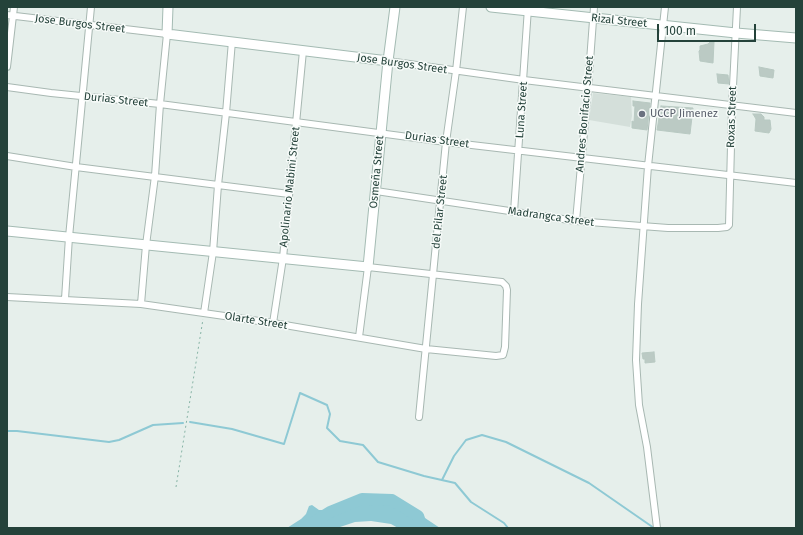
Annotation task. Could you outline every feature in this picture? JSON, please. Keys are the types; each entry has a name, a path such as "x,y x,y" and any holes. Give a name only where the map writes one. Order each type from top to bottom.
{"street":[{"path":"7,67 10,16 14,7"},
{"path":"65,299 69,237 91,7"},
{"path":"141,304 146,245 155,176 168,7"},
{"name":"Osmeña Street","path":"359,337 376,191 388,61 396,7"},
{"name":"del Pilar Street","path":"419,417 446,142 463,7"},
{"name":"Rizal Street","path":"491,7 528,9 664,26 796,38"},
{"name":"Andres Bonifacio Street","path":"576,221 594,7"},
{"path":"657,528 647,447 639,405 636,360 638,304 648,166 665,7"},
{"name":"Roxas Street","path":"727,227 729,225 732,106 737,7"},
{"name":"Luna Street","path":"514,212 528,9"},
{"name":"Jose Burgos Street","path":"10,16 232,41 656,97 796,113"},
{"path":"204,313 213,252 232,41"},
{"name":"Apolinario Mabini Street","path":"273,323 283,258 303,51"},
{"name":"Durias Street","path":"7,87 83,97 160,104 519,151 796,183"},
{"path":"7,156 76,167 289,194"},
{"name":"Madrangca Street","path":"376,191 576,221 644,227 727,227"},
{"path":"7,231 433,274"},
{"name":"Olarte Street","path":"7,297 141,304 273,323 426,349 496,356 503,355 505,347 507,290 504,283 433,274"}],"path":[{"path":"176,486 204,313"}],"shaded area":[{"path":"593,93 631,97 632,116 630,127 589,120"}],"water":[{"path":"362,501 373,503 391,503 422,516 440,528 398,528 391,524 371,521 355,522 337,528 287,528 306,514 309,506 312,505 319,510 324,510 342,505 354,506"}],"building":[{"path":"714,42 713,63 700,61 700,46"},
{"path":"759,67 774,70 773,78 760,76"},
{"path":"717,74 728,75 729,84 718,83"},
{"name":"UCCP Jimenez","path":"633,101 650,103 647,130 632,128 635,106 633,106"},
{"path":"661,106 693,108 690,134 657,130"},
{"path":"753,114 761,114 764,117 764,120 770,120 771,129 769,133 755,131 756,119"},
{"path":"654,352 655,362 645,363 642,353"}],"waterway":[{"path":"190,422 232,429 284,444 300,393 327,405 330,414 327,428 340,441 363,445 378,462 424,476 455,483 471,502 504,523 508,528"},
{"path":"7,431 109,442 119,440 153,425 183,423"},
{"path":"442,480 454,456 466,440 482,435 506,442 589,483 654,528"},
{"path":"304,528 330,512 362,499 392,500 418,516 422,528"}],"place":[{"name":"UCCP Jimenez","path":"642,114"}]}
